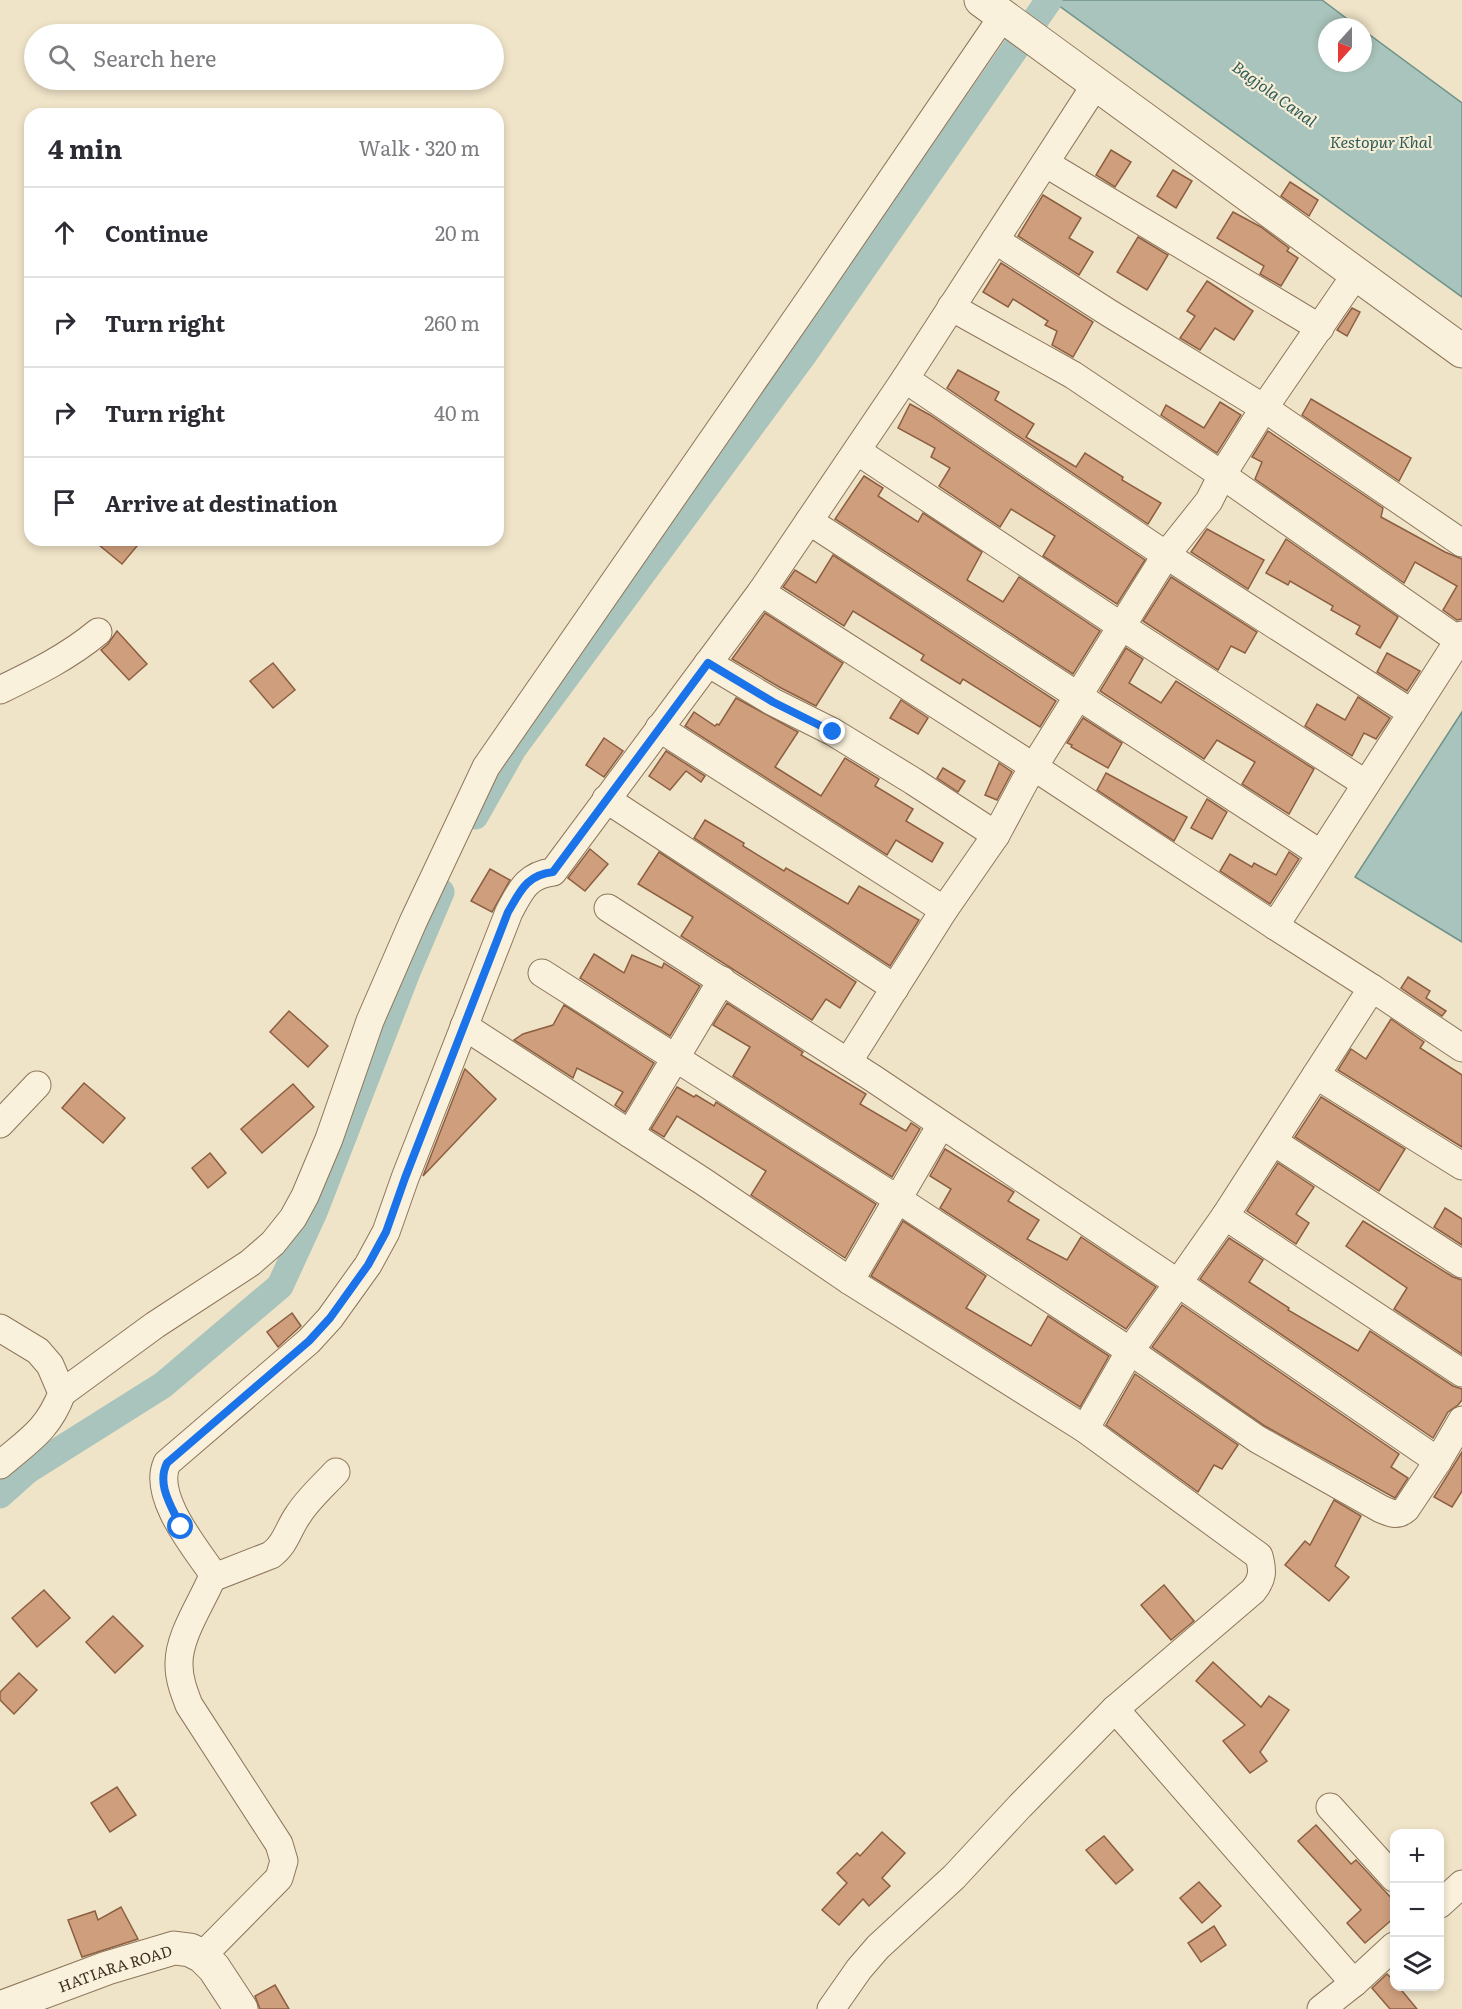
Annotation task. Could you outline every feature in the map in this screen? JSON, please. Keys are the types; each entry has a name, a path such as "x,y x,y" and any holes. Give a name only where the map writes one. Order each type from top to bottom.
{"street":[{"path":"0,1465 42,1430 55,1413 62,1393 155,1325 250,1263 273,1243 293,1218 329,1139 369,1021 486,767 801,313 1001,14 1462,351"},
{"path":"241,2009 214,1968 202,1956 279,1878 284,1861 279,1844 189,1705 181,1683 179,1663 181,1649 212,1578 211,1571 181,1527 163,1488 162,1473 167,1463 309,1341 357,1282 386,1232 508,912 522,889 540,873 553,872 761,592 905,379 1096,84"},
{"path":"1045,163 1320,328"},
{"path":"995,240 1264,408 1462,543"},
{"path":"849,1062 944,910 996,835 1034,767 1166,555 1209,501 1222,475 1264,408 1356,274"},
{"path":"951,308 1073,375 1460,637 1275,926"},
{"path":"905,379 1166,555 1412,713"},
{"path":"857,450 1121,626 1366,784"},
{"path":"809,521 1322,854"},
{"path":"761,592 1034,767 1462,1048"},
{"path":"0,690 75,651 98,632"},
{"path":"708,663 773,702 833,732 914,781 996,835"},
{"path":"659,728 944,910"},
{"path":"606,799 895,988"},
{"path":"608,908 849,1062 1438,1461"},
{"path":"542,973 899,1200 1130,1351 1257,1439 1394,1514 1401,1514 1406,1509 1462,1420"},
{"path":"630,1134 674,1057 722,981"},
{"path":"1085,1429 1130,1351 1225,1216 1372,988"},
{"path":"464,1026 850,1281 1085,1429 1258,1556 1263,1569 1260,1582 1253,1591 1115,1709 954,1876 878,1947 859,1969 831,2009"},
{"path":"1316,1075 1462,1166"},
{"path":"0,1124 37,1085"},
{"path":"850,1281 941,1125"},
{"path":"1274,1142 1462,1264"},
{"path":"1225,1216 1462,1373"},
{"path":"0,1328 38,1351 50,1365 62,1393"},
{"path":"212,1578 271,1555 280,1548 301,1510 336,1472"},
{"path":"1115,1709 1354,1983"},
{"path":"1330,1807 1390,1873"},
{"path":"1444,1900 1462,1884"},
{"name":"HATIARA ROAD","path":"0,2008 158,1951 174,1948 190,1950 202,1956"},
{"path":"1321,2009 1390,1951"}],"water":[{"name":"Kestopur Khal","path":"1051,0 1322,0 1346,18 1318,18 1318,72 1372,72 1372,37 1462,103 1462,297"},
{"path":"1462,712 1462,942 1355,877"}],"building":[{"path":"1111,150 1131,162 1115,187 1096,175"},
{"path":"1173,170 1192,181 1176,208 1157,196"},
{"path":"1290,182 1318,200 1309,216 1281,196"},
{"path":"1043,195 1081,218 1069,238 1093,252 1079,275 1018,236"},
{"path":"1233,212 1261,227 1289,248 1287,251 1298,258 1281,286 1260,274 1264,266 1217,238"},
{"path":"1138,237 1168,255 1147,290 1117,272"},
{"path":"1001,263 1093,322 1073,357 1052,345 1057,331 1045,325 1048,321 1013,299 1008,307 983,292"},
{"path":"1207,281 1253,311 1234,340 1215,328 1200,350 1180,338 1195,316 1187,311"},
{"path":"1352,308 1360,312 1347,336 1337,330"},
{"path":"958,370 999,392 995,400 1034,424 1026,437 1076,467 1085,453 1123,477 1122,480 1161,503 1148,524 947,388"},
{"path":"1311,399 1411,458 1399,481 1302,415"},
{"path":"1220,402 1241,415 1217,453 1161,415 1166,405 1204,428"},
{"path":"910,404 930,415 1145,560 1117,604 1043,556 1055,536 1011,509 1000,527 939,486 950,468 931,457 935,448 898,428"},
{"path":"1268,431 1383,508 1381,517 1462,559 1462,619 1457,620 1443,610 1457,586 1415,562 1404,583 1255,479 1262,462 1252,457"},
{"path":"864,476 883,488 878,496 918,522 923,513 982,552 967,580 1003,602 1019,577 1100,631 1073,674 835,519"},
{"path":"1207,529 1264,560 1248,589 1191,552"},
{"path":"1286,539 1398,617 1380,648 1356,634 1360,626 1331,610 1333,606 1290,581 1288,585 1266,573"},
{"path":"100,546 137,546 122,564"},
{"path":"833,555 1056,701 1040,727 963,679 960,684 921,660 924,655 853,611 844,626 783,587 795,570 816,583"},
{"path":"1171,577 1257,632 1245,653 1231,646 1218,670 1143,621"},
{"path":"765,613 843,663 816,706 732,659"},
{"path":"117,631 147,664 129,680 101,650"},
{"path":"1126,648 1143,659 1129,683 1161,703 1176,681 1314,769 1289,814 1242,784 1255,762 1217,740 1204,759 1100,691"},
{"path":"1387,653 1420,671 1407,691 1377,672"},
{"path":"273,663 295,690 273,708 250,681"},
{"path":"1358,697 1390,718 1376,739 1364,733 1352,756 1305,726 1317,704 1345,720"},
{"path":"736,698 798,732 775,767 821,796 845,758 879,779 875,786 913,809 906,821 943,843 932,862 896,840 887,855 685,726 694,712 715,726 719,725"},
{"path":"901,700 928,718 918,734 890,718"},
{"path":"1083,718 1122,743 1108,768 1067,743"},
{"path":"604,738 623,751 604,777 586,765"},
{"path":"666,751 705,776 701,782 686,771 670,790 649,776"},
{"path":"999,763 1012,772 997,800 985,795"},
{"path":"943,768 965,781 958,792 937,778"},
{"path":"1106,773 1187,817 1174,841 1097,790"},
{"path":"1207,799 1227,812 1212,839 1191,828"},
{"path":"705,820 744,843 743,846 784,871 786,868 848,904 859,886 919,920 890,966 694,838"},
{"path":"590,849 608,864 585,891 568,878"},
{"path":"659,852 856,982 840,1008 826,999 812,1020 681,936 693,917 638,884"},
{"path":"1289,852 1299,859 1270,904 1220,871 1230,854 1252,867 1254,863 1276,875"},
{"path":"490,869 510,880 492,912 471,901"},
{"path":"594,954 624,973 632,955 662,968 664,963 700,986 670,1036 580,978"},
{"path":"1408,977 1430,991 1426,998 1446,1011 1442,1016 1401,988"},
{"path":"727,1003 803,1052 801,1055 866,1094 860,1104 906,1131 911,1123 920,1129 892,1177 733,1076 750,1047 713,1025"},
{"path":"564,1005 654,1063 625,1112 615,1105 623,1092 577,1068 573,1078 514,1040 523,1034 553,1025"},
{"path":"289,1011 328,1046 308,1067 270,1032"},
{"path":"1391,1019 1424,1042 1420,1048 1462,1075 1462,1147 1338,1070 1351,1049 1366,1059"},
{"path":"465,1069 496,1099 423,1176 464,1071"},
{"path":"84,1083 125,1118 103,1143 62,1108"},
{"path":"293,1084 314,1107 262,1153 241,1129"},
{"path":"677,1087 714,1106 716,1102 876,1204 845,1258 751,1195 766,1171 677,1116 664,1137 651,1129"},
{"path":"1321,1097 1405,1149 1379,1191 1295,1137"},
{"path":"945,1149 1014,1192 1008,1201 1039,1220 1027,1239 1067,1260 1081,1237 1156,1287 1126,1329 940,1208 951,1189 930,1176"},
{"path":"210,1153 226,1173 208,1188 192,1168"},
{"path":"1278,1163 1314,1187 1296,1214 1309,1223 1296,1244 1247,1211"},
{"path":"1445,1208 1462,1219 1462,1245 1434,1227"},
{"path":"903,1221 986,1276 966,1308 1031,1346 1048,1316 1109,1356 1080,1407 871,1276"},
{"path":"1363,1221 1453,1277 1462,1280 1462,1354 1394,1309 1407,1288 1346,1246"},
{"path":"1229,1238 1263,1260 1249,1282 1289,1308 1288,1310 1358,1351 1370,1331 1453,1386 1462,1389 1462,1400 1448,1412 1433,1438 1200,1279"},
{"path":"1182,1305 1399,1454 1391,1467 1408,1478 1395,1498 1265,1426 1152,1347"},
{"path":"292,1313 301,1326 278,1347 267,1332"},
{"path":"1135,1374 1238,1445 1222,1469 1214,1465 1198,1492 1106,1425"},
{"path":"1462,1452 1462,1491 1452,1507 1434,1497"},
{"path":"1334,1500 1361,1516 1335,1566 1349,1577 1329,1601 1285,1565 1305,1541 1310,1545"},
{"path":"1164,1585 1194,1621 1171,1640 1141,1605"},
{"path":"44,1590 70,1618 37,1647 12,1618"},
{"path":"113,1616 143,1646 115,1673 86,1642"},
{"path":"1213,1662 1261,1707 1269,1696 1289,1710 1260,1752 1267,1761 1250,1773 1223,1741 1245,1725 1196,1681"},
{"path":"19,1673 37,1690 14,1714 0,1700 0,1692"},
{"path":"117,1787 136,1815 110,1832 91,1803"},
{"path":"1316,1825 1351,1864 1356,1860 1390,1897 1390,1921 1365,1943 1347,1923 1361,1910 1298,1841"},
{"path":"882,1832 905,1853 882,1878 890,1886 869,1906 863,1899 839,1925 822,1910 847,1883 837,1873 857,1853 860,1856"},
{"path":"1104,1836 1133,1870 1116,1884 1086,1850"},
{"path":"1199,1882 1221,1906 1202,1923 1180,1898"},
{"path":"121,1907 138,1939 82,1957 68,1920 95,1911 98,1920"},
{"path":"1214,1926 1226,1945 1201,1962 1188,1943"},
{"path":"1387,1974 1390,1977 1390,1991 1402,1991 1417,2009 1390,2009 1372,1988"},
{"path":"275,1985 289,2009 260,2009 255,1996"}],"waterway":[{"path":"475,816 513,749 802,357 1049,0"},
{"path":"0,1495 28,1470 163,1385 280,1286 314,1212 407,972 441,892"}],"route":[{"path":"181,1527 163,1488 162,1473 167,1463 309,1341 351,1291 368,1265 386,1232 508,912 522,889 540,873 553,872 708,663 773,702 833,732"}],"water label":[{"name":"Bagjola Canal","path":"1275,93"}]}
